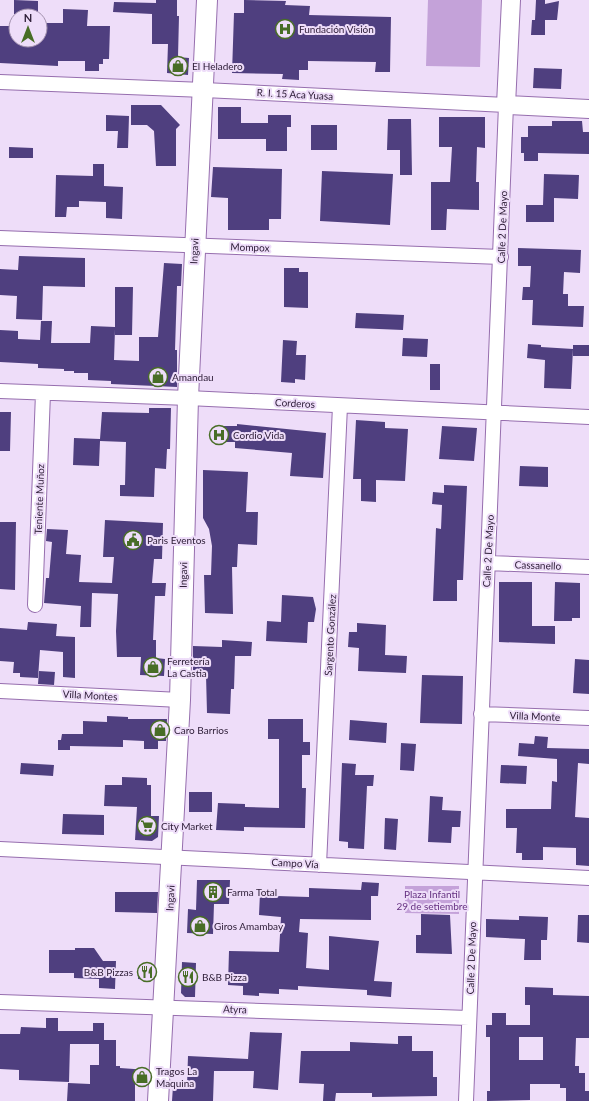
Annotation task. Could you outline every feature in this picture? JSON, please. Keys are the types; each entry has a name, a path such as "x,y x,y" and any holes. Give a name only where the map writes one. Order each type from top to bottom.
{"main road":[{"name":"Ingavi","path":"158,1101 173,858 180,700 188,398 194,245 204,90 207,0"}],"street":[{"name":"Calle 2 De Mayo","path":"466,1101 474,872 495,413 511,0"},
{"name":"R. I. 15 Aca Yuasa","path":"0,82 204,90 589,109"},
{"name":"Mompox","path":"0,238 501,257"},
{"name":"Corderos","path":"0,391 188,398 589,417"},
{"name":"Teniente Muñoz","path":"35,604 43,393"},
{"name":"Sargento González","path":"319,865 340,406"},
{"name":"Cassanello","path":"488,563 589,567"},
{"name":"Villa Montes","path":"0,691 180,700"},
{"name":"Villa Monte","path":"481,714 589,718"},
{"name":"Campo Vía","path":"0,849 589,878"},
{"name":"Atyra","path":"0,1002 469,1018"}],"green space":[{"path":"428,0 482,0 480,67 426,66"},
{"name":"Plaza Infantil 29 de setiembre","path":"405,886 459,886 459,914 405,913"}],"building":[{"path":"14,0 38,1 38,8 14,8"},
{"path":"156,0 177,0 177,16 179,16 178,57 189,58 188,75 167,73 168,44 152,44 152,14 113,12 114,2 156,3"},
{"path":"244,0 286,1 285,5 310,6 309,15 391,17 390,72 375,72 376,62 308,61 308,70 299,70 299,80 282,79 283,74 232,73 234,13 244,13"},
{"path":"536,0 545,0 545,4 559,1 557,20 545,20 545,35 531,35 532,20 535,20"},
{"path":"63,9 88,10 87,26 110,26 109,59 103,59 103,64 99,64 99,71 85,71 85,61 58,61 58,66 0,63 0,26 8,26 8,48 48,48 48,23 63,23"},
{"path":"534,68 562,69 561,89 533,88"},
{"path":"131,105 161,105 180,125 176,129 176,166 156,166 154,131 147,125 131,125"},
{"path":"218,107 241,107 241,123 268,123 268,115 291,115 291,127 287,127 287,151 266,151 266,139 218,139"},
{"path":"106,115 129,116 128,148 117,148 118,131 106,131"},
{"path":"439,117 485,117 485,148 477,147 476,182 479,182 479,210 447,209 446,230 431,230 431,182 450,182 452,147 439,147"},
{"path":"388,119 411,119 412,175 400,175 400,150 387,150"},
{"path":"552,121 582,121 583,132 589,132 589,154 538,153 538,161 524,161 524,153 521,153 521,137 528,137 528,126 552,126"},
{"path":"311,125 337,125 337,150 311,150"},
{"path":"9,147 33,148 33,158 9,158"},
{"path":"93,164 104,164 104,186 123,187 122,219 106,218 106,202 79,201 79,207 67,207 66,217 55,217 56,175 93,176"},
{"path":"213,167 282,169 281,219 269,219 269,230 228,230 228,198 211,197"},
{"path":"322,171 393,174 390,225 320,221"},
{"path":"544,174 579,175 578,199 554,198 554,222 526,222 526,205 543,205"},
{"path":"518,248 581,250 580,273 564,272 563,294 568,294 568,306 584,306 583,327 532,325 533,300 522,300 523,287 530,287 531,266 518,266"},
{"path":"19,256 85,258 85,287 43,286 42,320 16,319 17,296 0,295 0,269 18,270"},
{"path":"164,263 182,264 181,286 177,286 175,350 177,350 177,387 111,384 111,381 88,380 88,373 74,373 74,371 64,371 64,369 38,368 38,364 0,362 0,330 18,331 18,339 40,340 41,321 52,321 51,343 90,343 91,326 115,327 115,287 133,287 132,335 115,335 115,329 114,360 139,361 139,337 158,337"},
{"path":"284,268 299,268 299,272 308,272 308,308 284,307"},
{"path":"356,313 404,315 403,330 355,328"},
{"path":"403,338 428,339 427,357 402,356"},
{"path":"283,340 297,341 296,355 306,355 305,380 295,379 295,383 281,382"},
{"path":"528,344 541,345 541,347 573,349 571,389 544,388 545,360 527,358"},
{"path":"573,345 589,345 589,356 573,356"},
{"path":"430,364 440,364 440,390 430,390"},
{"path":"149,408 171,408 170,449 167,449 166,469 155,468 154,497 120,496 120,485 125,485 126,442 100,441 99,466 73,465 74,438 100,439 102,412 149,413"},
{"path":"0,412 11,412 10,451 0,451"},
{"path":"356,420 385,422 385,428 408,429 405,481 376,480 376,502 361,501 361,479 353,479"},
{"path":"237,424 326,433 323,478 290,476 292,453 235,448 235,442 214,442 215,426 237,426"},
{"path":"442,426 477,428 474,461 439,459"},
{"path":"520,466 548,467 548,487 519,486"},
{"path":"203,470 248,472 246,512 258,512 257,545 238,544 237,567 232,567 233,614 205,613 204,575 211,575 212,546 209,529 203,518"},
{"path":"444,485 467,486 463,580 457,580 457,601 433,601 436,528 441,529 442,505 432,504 433,492 444,493"},
{"path":"105,520 163,523 162,559 154,559 152,583 166,583 165,596 155,596 153,640 156,640 156,658 165,659 164,676 140,675 141,657 117,657 116,631 118,594 92,593 91,627 80,627 81,606 44,603 46,578 49,578 52,542 46,541 47,529 68,530 66,554 81,555 79,582 112,583 114,557 103,557"},
{"path":"0,522 16,522 15,590 0,589"},
{"path":"499,582 532,582 532,626 555,626 555,644 499,642"},
{"path":"555,582 580,583 580,618 572,618 572,621 554,621"},
{"path":"282,595 313,597 316,609 314,622 308,622 307,643 266,641 267,621 281,622"},
{"path":"28,622 57,624 56,636 75,637 75,678 63,677 63,652 40,650 38,678 20,677 20,673 13,673 14,662 0,661 0,628 27,630"},
{"path":"357,623 386,625 385,655 407,656 406,673 358,671 359,648 348,647 349,632 357,632"},
{"path":"222,640 252,642 251,656 235,656 234,689 231,689 230,714 207,713 206,675 193,675 193,646 222,647"},
{"path":"575,659 589,660 589,694 573,693"},
{"path":"39,671 55,672 54,685 38,684"},
{"path":"422,675 463,676 462,724 420,723"},
{"path":"107,716 128,717 128,719 167,719 166,741 158,741 158,749 144,749 144,741 123,740 123,747 70,746 70,750 58,750 58,740 61,740 62,734 83,734 83,721 107,722"},
{"path":"268,719 303,719 303,742 310,742 310,755 302,755 302,788 306,788 305,828 244,827 244,831 216,830 218,803 245,804 245,807 279,808 279,739 268,739"},
{"path":"350,720 387,723 386,743 349,740"},
{"path":"535,736 548,737 547,748 589,749 589,764 578,763 575,817 589,818 589,866 576,865 576,848 543,847 543,860 522,860 522,853 516,853 517,828 506,828 506,809 551,809 552,781 557,782 557,759 518,756 519,743 534,744"},
{"path":"401,743 416,744 414,771 400,770"},
{"path":"21,763 54,765 53,776 20,774"},
{"path":"342,763 356,764 355,775 374,775 373,786 367,786 364,849 348,848 348,842 339,841"},
{"path":"501,765 527,766 526,784 500,783"},
{"path":"122,777 147,778 147,785 151,785 151,816 159,816 158,837 152,841 135,840 137,807 104,806 105,785 122,785"},
{"path":"189,792 212,792 212,812 189,812"},
{"path":"430,796 443,797 442,810 461,811 460,827 452,827 451,843 428,842"},
{"path":"63,814 104,815 104,835 62,834"},
{"path":"385,818 398,819 396,850 384,849"},
{"path":"197,880 230,880 229,904 214,904 213,934 187,933 188,909 196,910"},
{"path":"362,882 379,883 378,896 371,896 371,920 300,919 299,932 308,933 306,968 329,970 329,936 379,941 374,981 392,982 391,997 367,995 367,990 298,986 298,990 279,989 279,994 259,993 259,996 243,995 243,986 228,985 229,951 279,952 281,917 259,915 260,893 277,894 277,896 309,897 309,888 361,890"},
{"path":"115,892 158,892 157,913 115,912"},
{"path":"421,914 450,915 452,954 416,953 416,935 421,935"},
{"path":"578,915 589,915 589,943 577,942"},
{"path":"519,916 548,917 547,940 541,940 541,960 524,960 525,939 486,937 486,919 519,920"},
{"path":"75,948 94,948 103,961 116,961 115,989 99,988 99,979 74,978 74,973 49,973 49,950 75,950"},
{"name":"B&B Pizza","path":"182,962 196,963 195,997 185,997 181,993"},
{"name":"B&B Pizzas","path":"139,965 154,966 153,980 138,979"},
{"path":"525,987 553,988 553,995 589,996 589,1038 576,1038 575,1066 579,1066 579,1073 585,1073 585,1091 589,1091 589,1101 566,1101 566,1088 560,1088 560,1084 530,1084 530,1100 487,1101 487,1091 490,1091 490,1037 486,1037 486,1025 492,1025 492,1013 506,1013 506,1025 530,1025 530,1005 525,1005","holes":["519,1037 543,1037 543,1060 519,1060"]},
{"path":"46,1018 58,1018 58,1031 93,1031 93,1023 104,1023 104,1040 116,1040 116,1066 120,1066 120,1068 148,1070 147,1084 135,1083 135,1101 67,1101 68,1083 90,1084 90,1065 99,1065 99,1044 70,1044 69,1082 19,1080 19,1070 0,1069 0,1034 20,1034 21,1027 46,1028"},
{"path":"250,1032 282,1033 278,1090 253,1088 254,1071 214,1071 213,1101 172,1101 173,1086 187,1086 188,1056 248,1059"},
{"path":"398,1036 412,1036 412,1051 433,1051 433,1077 437,1077 437,1096 372,1097 372,1093 336,1093 335,1101 323,1101 324,1084 299,1083 301,1051 350,1051 350,1042 398,1044"}],"place":[{"name":"Fundación Visión","path":"285,29"},
{"name":"El Heladero","path":"178,66"},
{"name":"Amandau","path":"158,377"},
{"name":"Cordio Vida","path":"219,435"},
{"name":"Paris Eventos","path":"133,540"},
{"name":"Ferretería La Castia","path":"153,667"},
{"name":"Caro Barrios","path":"160,730"},
{"name":"City Market","path":"147,826"},
{"name":"Farma Total","path":"213,892"},
{"name":"Giros Amambay","path":"200,926"},
{"name":"B&B Pizzas","path":"147,972"},
{"name":"B&B Pizza","path":"188,977"},
{"name":"Tragos La Maquina","path":"142,1077"}]}
